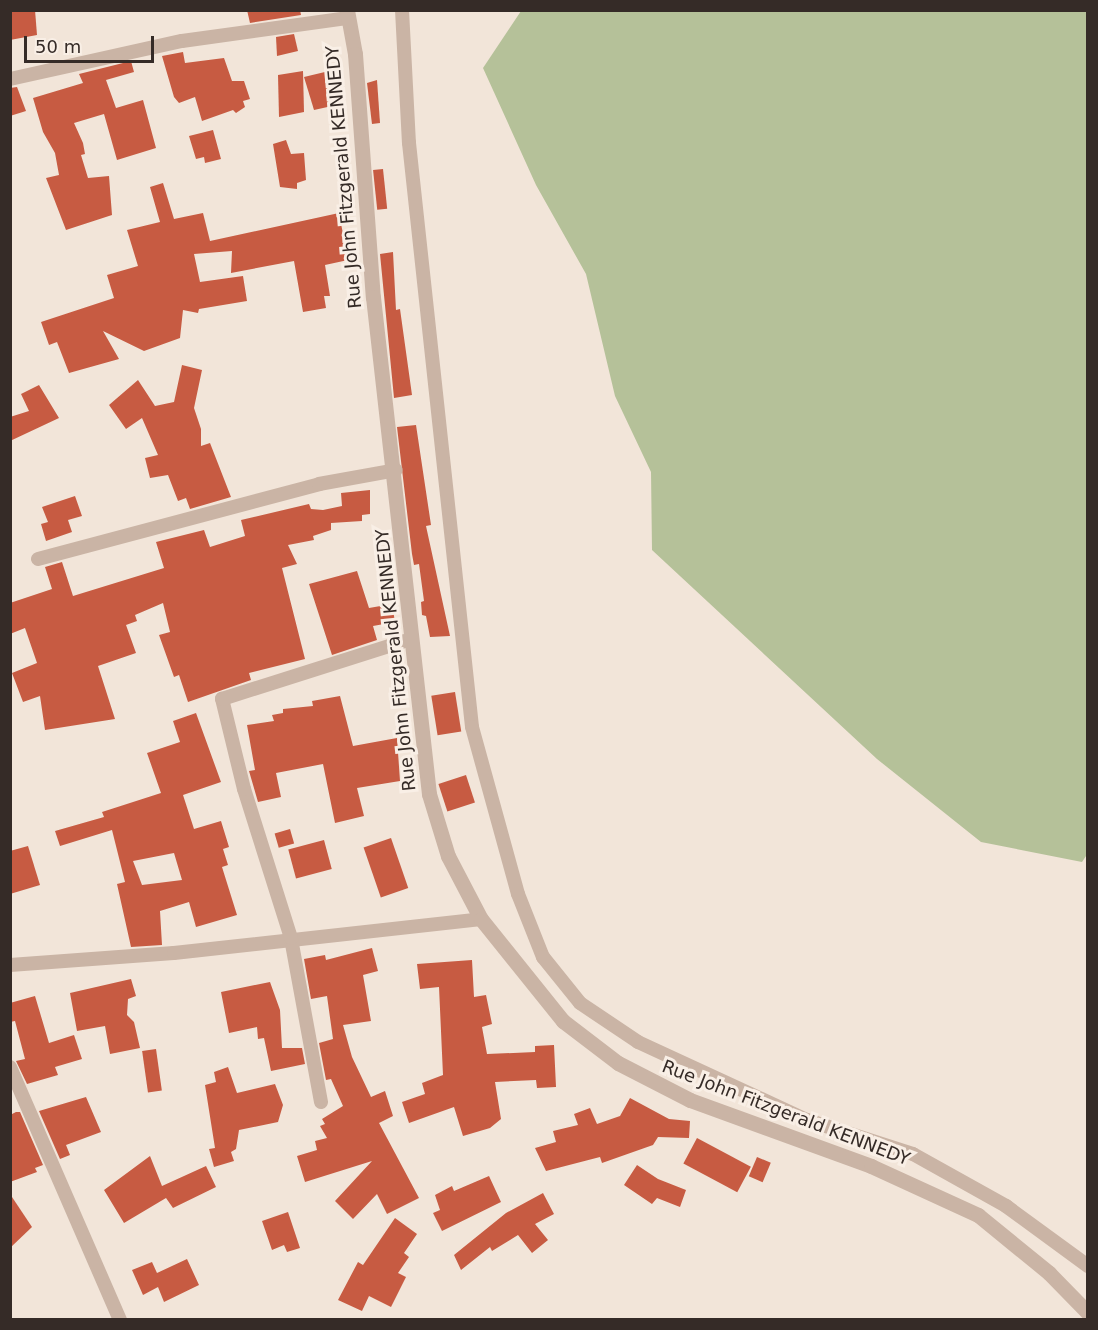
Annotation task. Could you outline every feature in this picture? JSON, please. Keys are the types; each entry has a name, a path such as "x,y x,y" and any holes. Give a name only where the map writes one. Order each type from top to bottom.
{"street":[{"path":"402,10 409,143 472,728 518,894 543,957 580,1003 638,1042 807,1120 913,1154 1006,1206 1088,1266"},
{"path":"10,79 182,40 347,14"},
{"name":"Rue John Fitzgerald KENNEDY","path":"347,14 355,54 373,297 396,470 411,639 429,794 448,856 481,919 563,1021 618,1063 690,1100 871,1166 978,1215 1049,1273 1088,1313"},
{"path":"38,559 319,484 396,470"},
{"path":"321,1102 291,938 244,789 222,699 411,639"},
{"path":"10,965 174,952 481,919"},
{"path":"10,1067 120,1320"}],"green space":[{"path":"521,11 1087,11 1088,853 1082,862 981,842 877,759 652,550 651,472 615,396 586,274 536,185 483,68"}],"building":[{"path":"10,10 35,10 37,35 10,40"},
{"path":"247,10 300,10 301,15 250,23"},
{"path":"294,34 298,51 277,56 276,37"},
{"path":"183,52 185,63 224,58 232,81 244,81 250,99 243,101 245,107 236,113 233,110 202,121 195,97 179,103 174,97 162,56"},
{"path":"131,61 134,72 106,80 116,108 143,100 156,148 117,160 104,114 74,123 83,143 85,154 81,155 88,178 109,176 112,215 66,230 46,178 59,175 55,153 43,132 33,98 83,83 79,74"},
{"path":"303,71 304,112 279,117 278,75"},
{"path":"329,71 335,89 332,106 314,110 304,77"},
{"path":"377,80 380,123 372,124 367,83"},
{"path":"17,87 26,111 10,116 10,88"},
{"path":"213,130 221,159 205,163 204,157 196,159 189,136"},
{"path":"286,140 291,154 304,153 306,180 297,183 297,189 280,187 273,144"},
{"path":"383,169 387,209 377,210 373,170"},
{"path":"163,183 174,219 203,213 210,241 339,213 348,260 325,265 330,296 324,296 326,308 303,312 294,261 231,273 232,251 194,254 200,282 243,276 247,301 199,309 198,313 183,310 180,338 144,351 103,331 119,359 69,373 57,342 49,345 41,322 114,298 107,275 138,266 127,230 160,222 150,187"},
{"path":"393,252 396,310 400,309 412,395 394,398 380,254"},
{"path":"182,365 202,370 194,408 201,429 201,446 210,443 231,497 190,509 186,498 178,501 168,475 150,478 145,458 158,455 142,418 126,429 109,405 138,380 155,406 174,402"},
{"path":"39,385 59,418 10,441 10,417 29,411 21,394"},
{"path":"416,425 431,525 426,526 450,636 430,637 426,616 422,615 421,602 424,601 419,564 414,565 412,554 397,427"},
{"path":"370,490 370,514 362,515 362,521 331,523 331,530 313,536 314,540 288,545 297,564 282,568 305,659 249,673 251,680 188,702 179,675 174,677 159,635 170,632 163,603 135,615 137,621 126,625 136,653 98,666 115,719 45,730 40,696 23,702 12,673 37,663 25,628 10,634 10,603 52,589 45,567 62,562 73,596 164,568 156,542 204,530 210,547 245,536 241,520 309,504 311,509 323,510 342,506 341,493"},
{"path":"75,496 82,516 68,520 72,532 46,541 41,524 48,522 42,507"},
{"path":"357,571 369,608 392,604 395,622 373,626 377,640 332,655 309,584"},
{"path":"455,692 461,732 438,735 431,696"},
{"path":"340,696 353,746 397,738 400,781 357,788 364,816 335,823 323,764 276,773 281,797 258,802 249,771 255,770 247,725 274,721 272,715 283,713 283,709 313,706 312,701"},
{"path":"196,713 221,782 183,795 194,829 221,821 229,847 223,849 228,865 222,867 237,915 196,927 189,902 160,911 162,945 131,947 117,884 125,882 112,830 60,846 55,831 104,817 102,812 161,793 147,753 180,742 173,721","holes":["174,853 182,880 142,885 133,861"]},
{"path":"466,775 475,803 447,812 438,784"},
{"path":"290,829 294,843 279,848 275,833"},
{"path":"391,838 408,888 381,898 364,847"},
{"path":"324,840 332,869 296,879 288,850"},
{"path":"28,846 40,885 10,894 10,851"},
{"path":"372,948 378,971 363,975 371,1021 343,1025 352,1057 371,1097 385,1091 393,1116 379,1123 419,1198 387,1214 377,1194 353,1219 335,1201 372,1161 305,1182 297,1156 317,1150 315,1141 327,1138 320,1126 325,1124 322,1119 343,1106 331,1079 326,1080 319,1043 333,1039 327,996 311,999 304,959 325,955 326,960"},
{"path":"472,960 474,997 486,995 492,1024 482,1027 487,1054 535,1052 535,1046 554,1045 556,1087 537,1088 536,1080 495,1082 501,1119 490,1128 463,1136 454,1107 409,1123 402,1102 425,1094 422,1083 443,1075 439,987 420,989 417,964"},
{"path":"131,979 136,996 128,999 127,1015 134,1022 140,1048 110,1054 105,1026 77,1031 70,993"},
{"path":"270,982 280,1010 282,1048 302,1048 305,1064 271,1071 264,1038 258,1039 257,1027 229,1033 221,992"},
{"path":"35,996 49,1043 74,1035 82,1059 55,1067 58,1075 27,1084 16,1061 25,1059 15,1021 10,1022 10,1003"},
{"path":"156,1049 162,1091 148,1093 142,1051"},
{"path":"228,1067 237,1093 275,1084 283,1105 278,1122 239,1130 236,1149 231,1152 234,1161 214,1167 209,1149 215,1148 205,1085 216,1082 214,1072"},
{"path":"86,1097 101,1132 66,1145 70,1155 60,1159 39,1111"},
{"path":"630,1098 669,1119 690,1121 689,1138 658,1137 653,1145 602,1163 600,1157 546,1171 535,1148 556,1142 553,1131 578,1125 574,1114 590,1108 597,1124 620,1116"},
{"path":"20,1112 43,1165 35,1168 37,1172 10,1182 10,1115"},
{"path":"697,1138 751,1167 737,1192 683,1164"},
{"path":"150,1156 162,1186 206,1166 216,1187 173,1208 166,1198 124,1223 104,1190"},
{"path":"757,1157 771,1163 763,1182 749,1176"},
{"path":"637,1165 658,1179 686,1190 680,1207 657,1198 652,1204 624,1185"},
{"path":"489,1176 501,1202 442,1231 433,1213 440,1210 435,1195 452,1186 454,1191"},
{"path":"543,1193 554,1214 535,1224 548,1240 532,1253 518,1235 492,1251 490,1247 461,1270 454,1255 506,1213"},
{"path":"10,1194 32,1227 10,1248"},
{"path":"288,1212 300,1248 287,1252 284,1245 272,1250 262,1221"},
{"path":"395,1218 417,1234 404,1253 409,1257 398,1273 406,1277 391,1307 369,1296 362,1311 338,1300 358,1262 363,1265"},
{"path":"187,1259 199,1285 164,1302 158,1287 143,1295 132,1270 152,1262 157,1273"}]}
